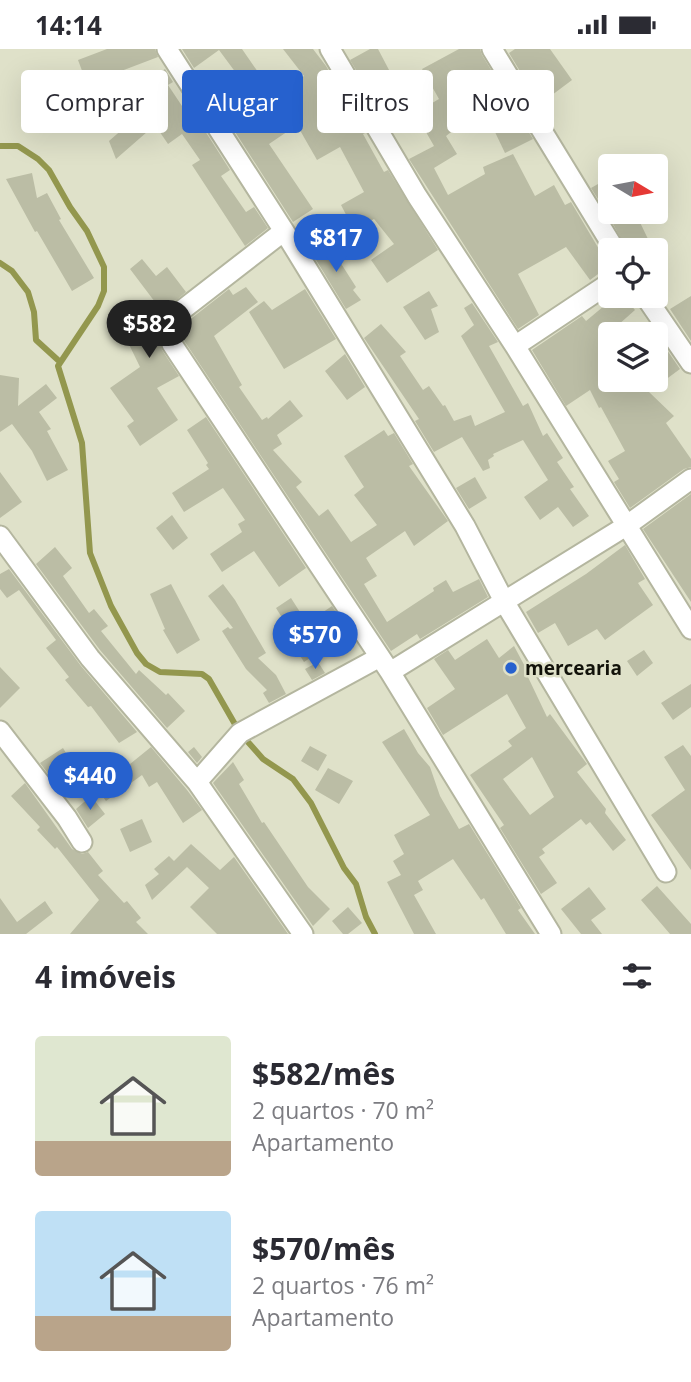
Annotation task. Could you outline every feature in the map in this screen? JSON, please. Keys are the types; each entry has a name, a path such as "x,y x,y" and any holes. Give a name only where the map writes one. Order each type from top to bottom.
{"street":[{"path":"167,49 284,231 465,526 505,603 666,872"},
{"path":"330,49 417,196 515,346 691,629"},
{"path":"492,49 608,238"},
{"path":"284,231 173,317 168,329 172,344 385,664 551,934"},
{"path":"515,346 598,291"},
{"path":"653,308 691,363"},
{"path":"197,782 240,733 505,603 626,526 691,479"},
{"path":"0,537 90,659 197,782 303,934"},
{"path":"0,731 67,818 82,842"}],"building":[{"path":"107,49 155,49 158,57 124,70 82,70 78,60"},
{"path":"182,49 242,49 257,70 234,70 219,50 194,68"},
{"path":"283,49 313,49 328,70 317,70 317,133 365,133 363,134 384,172 388,170 438,250 387,283 371,260 394,244 374,219 354,230 341,205 364,192 340,147 317,160 302,133 303,70 299,70"},
{"path":"370,49 378,49 389,70 356,70 350,60"},
{"path":"459,49 480,49 491,70 447,70 447,133 450,133 446,136 457,154 434,168 448,195 485,174 483,167 513,154 535,196 554,185 565,205 571,202 598,247 598,274 590,280 566,247 518,274 539,315 518,329 409,159 434,146 427,133 433,133 433,102 439,99 433,88 433,70 422,69"},
{"path":"515,49 550,49 572,80 554,94 554,70 519,70 509,53"},
{"path":"168,85 182,106 182,133 206,133 230,170 221,176 246,212 254,207 268,228 245,246 192,165 200,160 182,134 168,144 160,133 168,133"},
{"path":"118,133 146,133 116,159 109,141"},
{"path":"236,133 285,133 269,144 313,209 293,222"},
{"path":"495,133 529,133 533,139 505,153"},
{"path":"32,173 37,198 47,193 61,219 59,220 94,278 72,291 6,179"},
{"path":"598,184 598,199 591,188"},
{"path":"613,224 641,224 648,238 621,238"},
{"path":"326,240 356,287 353,290 361,300 346,309 310,250"},
{"path":"142,259 156,276 167,267 186,292 162,312 156,331 162,350 179,376 157,388 178,420 140,446 127,426 134,421 110,388 140,367 122,330 161,310 130,269"},
{"path":"246,287 258,302 214,336 242,385 239,387 262,420 267,417 268,419 290,400 303,416 277,435 282,444 273,450 302,482 296,487 319,516 328,509 351,542 377,525 354,495 364,487 344,456 384,430 388,436 394,433 413,464 409,466 448,521 414,546 405,531 366,558 377,576 364,584 387,622 446,580 453,592 479,579 488,597 420,639 417,634 391,651 183,339 183,325 229,289 233,295"},
{"path":"305,289 336,339 284,369 249,312 264,301 272,310"},
{"path":"429,291 438,306 431,309 439,332 425,340 403,307"},
{"path":"691,296 691,341 670,309"},
{"path":"472,303 498,342 489,346 523,406 528,403 543,436 547,433 563,458 557,462 574,487 570,489 589,516 573,527 558,507 540,520 524,497 548,480 523,440 493,454 488,460 490,468 483,471 462,437 434,452 415,421 419,419 364,338 381,324 406,352 400,356 423,390 429,386 454,421 471,415 475,426 505,412 461,336 474,325 464,308"},
{"path":"602,308 635,310 621,322 598,322 598,392 649,392 674,416 666,423 691,459 691,467 684,469 630,508 614,482 619,479 608,461 625,451 601,407 599,408 590,390 566,406 532,350 582,316 586,321"},
{"path":"668,352 680,369 668,378"},
{"path":"345,354 365,387 347,400 325,371"},
{"path":"0,375 19,378 18,406 46,384 57,398 39,412 51,429 47,431 68,470 47,481 32,451 12,424 0,432"},
{"path":"206,417 306,568 279,587 254,551 222,572 210,554 242,532 238,524 245,520 223,488 184,512 172,493 209,469 187,430"},
{"path":"0,472 22,502 0,518"},
{"path":"475,477 487,498 469,509 456,488"},
{"path":"691,494 691,602 643,529"},
{"path":"172,515 188,538 173,550 156,528"},
{"path":"625,545 645,579 638,583 653,605 605,640 597,629 568,646 555,623 538,633 526,612 586,574"},
{"path":"55,547 72,568 63,576 89,613 94,609 108,626 101,631 136,674 139,670 166,695 168,693 185,711 167,728 100,650 36,564"},
{"path":"9,569 81,666 137,732 119,743 91,706 88,707 65,680 69,677 46,648 56,640 19,590 7,598 0,589 0,574"},
{"path":"171,584 200,640 177,654 163,630 165,629 150,594"},
{"path":"223,584 266,653 258,658 276,675 286,694 269,703 263,693 267,690 246,669 222,631 228,627 233,628 208,596"},
{"path":"291,598 307,623 332,606 349,632 304,662 290,640 294,637 276,608"},
{"path":"487,639 499,658 514,646 547,717 550,714 587,764 577,772 626,840 613,851 590,822 586,825 581,819 542,849 545,853 539,857 557,883 541,894 500,828 504,825 470,775 512,746 508,741 526,728 507,694 443,735 427,708 455,689 434,659 448,650 455,660","holes":["532,757 554,797 530,815 503,779"]},
{"path":"644,650 653,663 637,676 627,661"},
{"path":"318,662 325,673 312,680 305,669"},
{"path":"0,667 20,688 0,708"},
{"path":"691,684 691,707 673,720 661,703"},
{"path":"404,729 430,767 440,796 459,829 469,824 521,908 518,910 535,934 506,934 484,898 481,900 453,859 418,881 423,890 414,895 436,934 414,934 387,882 401,875 393,861 404,854 394,835 430,815 382,742"},
{"path":"683,745 691,756 691,870 651,815 685,790 664,757"},
{"path":"310,746 327,755 318,771 301,761"},
{"path":"151,747 202,810 183,823 157,782 149,787 142,775 106,801 98,790"},
{"path":"194,747 202,757 197,763 188,752"},
{"path":"63,748 77,771 56,784 40,763"},
{"path":"233,762 244,780 239,784 262,823 264,822 308,887 330,909 313,926 213,783"},
{"path":"328,768 353,781 339,804 315,790"},
{"path":"25,783 72,849 82,854 88,852 103,871 98,875 124,903 127,901 141,918 136,922 148,934 70,934 99,900 57,847 55,849 37,830 40,827 11,796"},
{"path":"91,796 105,814 88,828 76,809"},
{"path":"142,819 152,842 130,852 120,829"},
{"path":"191,844 220,870 234,857 288,934 217,934 190,907 209,888 187,867 152,900 145,885 159,874 154,869 169,856 174,861"},
{"path":"657,886 691,924 691,934 670,934 641,900"},
{"path":"589,887 606,909 591,920 602,934 581,934 561,909"},
{"path":"0,898 17,922 45,901 53,913 26,934 0,934"},
{"path":"348,907 362,923 348,934 343,934 332,921"}],"waterway":[{"path":"0,146 18,146 49,170 87,231 104,267 104,291 98,306 58,366 82,443 90,553 111,606 146,664 160,672 202,674 209,679 240,733 263,759 293,779 311,803 344,868 356,884 366,917 375,934"},
{"path":"0,263 12,271 28,292 34,312 36,340 59,361"}],"place":[{"name":"mercearia","path":"511,668"}]}
